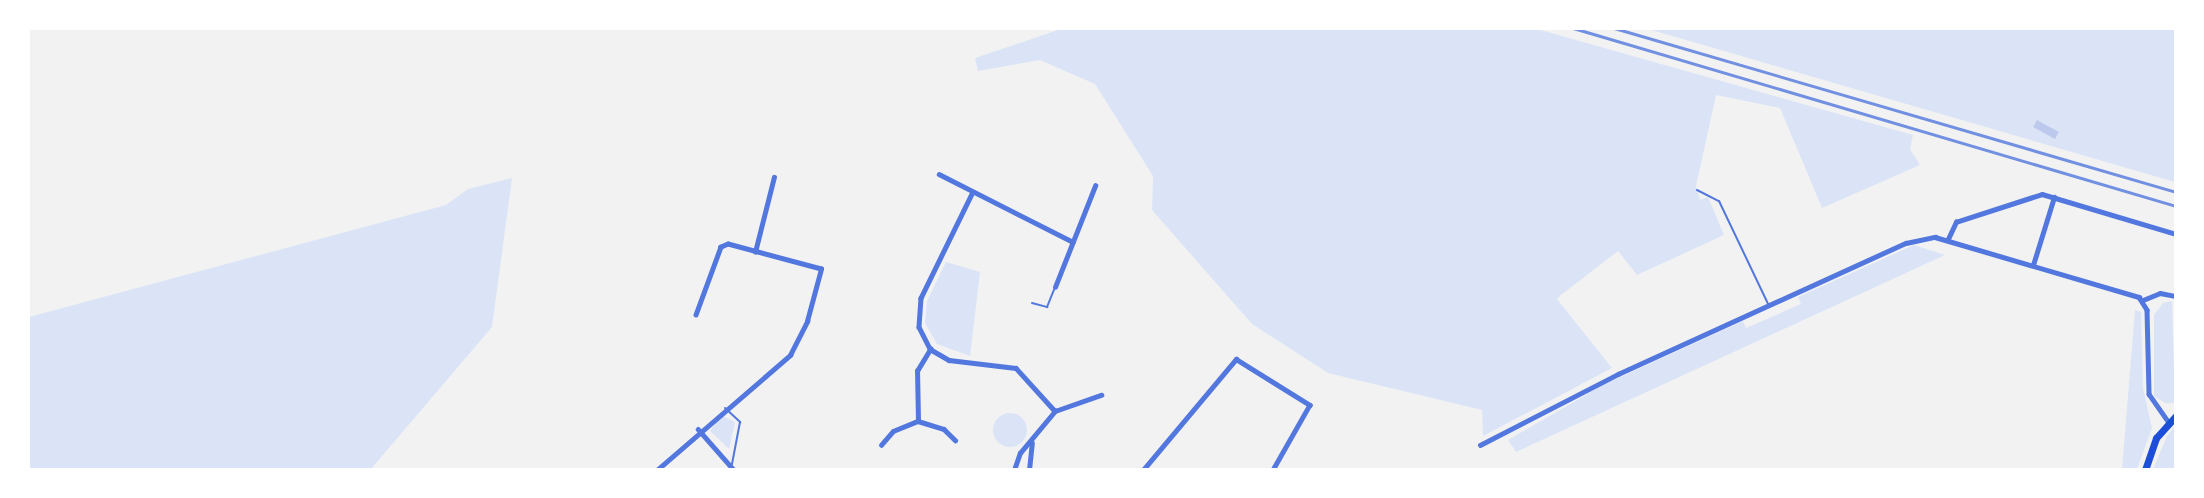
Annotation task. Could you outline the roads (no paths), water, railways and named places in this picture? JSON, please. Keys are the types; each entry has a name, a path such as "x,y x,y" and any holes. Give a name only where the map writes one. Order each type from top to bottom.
{"main road":[{"path":"2145,470 2168,421 2175,416"}],"street":[{"path":"939,174 1073,242"},
{"path":"755,252 774,177"},
{"path":"1055,287 1095,186"},
{"path":"973,192 921,298 919,327 930,349 949,360 1016,368 1055,411"},
{"path":"1948,239 1956,222 2031,194 2054,197 2175,234"},
{"path":"2033,265 2054,197"},
{"path":"1480,444 1631,368 1916,239 1948,239 2143,300 2160,293 2175,296"},
{"path":"657,470 698,429 790,355 807,321 821,268 755,252 721,247 696,315"},
{"path":"2143,300 2149,394 2168,421"},
{"path":"918,422 917,371 930,349"},
{"path":"1143,470 1236,359 1310,405 1273,470"},
{"path":"1014,470 1055,411 1101,395"},
{"path":"881,445 892,431 918,422 944,429 955,440"},
{"path":"698,429 733,467"},
{"path":"1029,470 1032,442"}],"lane":[{"path":"1697,190 1719,201 1769,306"},
{"path":"1032,303 1047,307 1055,287"},
{"path":"725,408 740,422 733,467"}],"railway":[{"path":"1573,28 2176,206"},
{"path":"1614,28 2176,192"}]}
